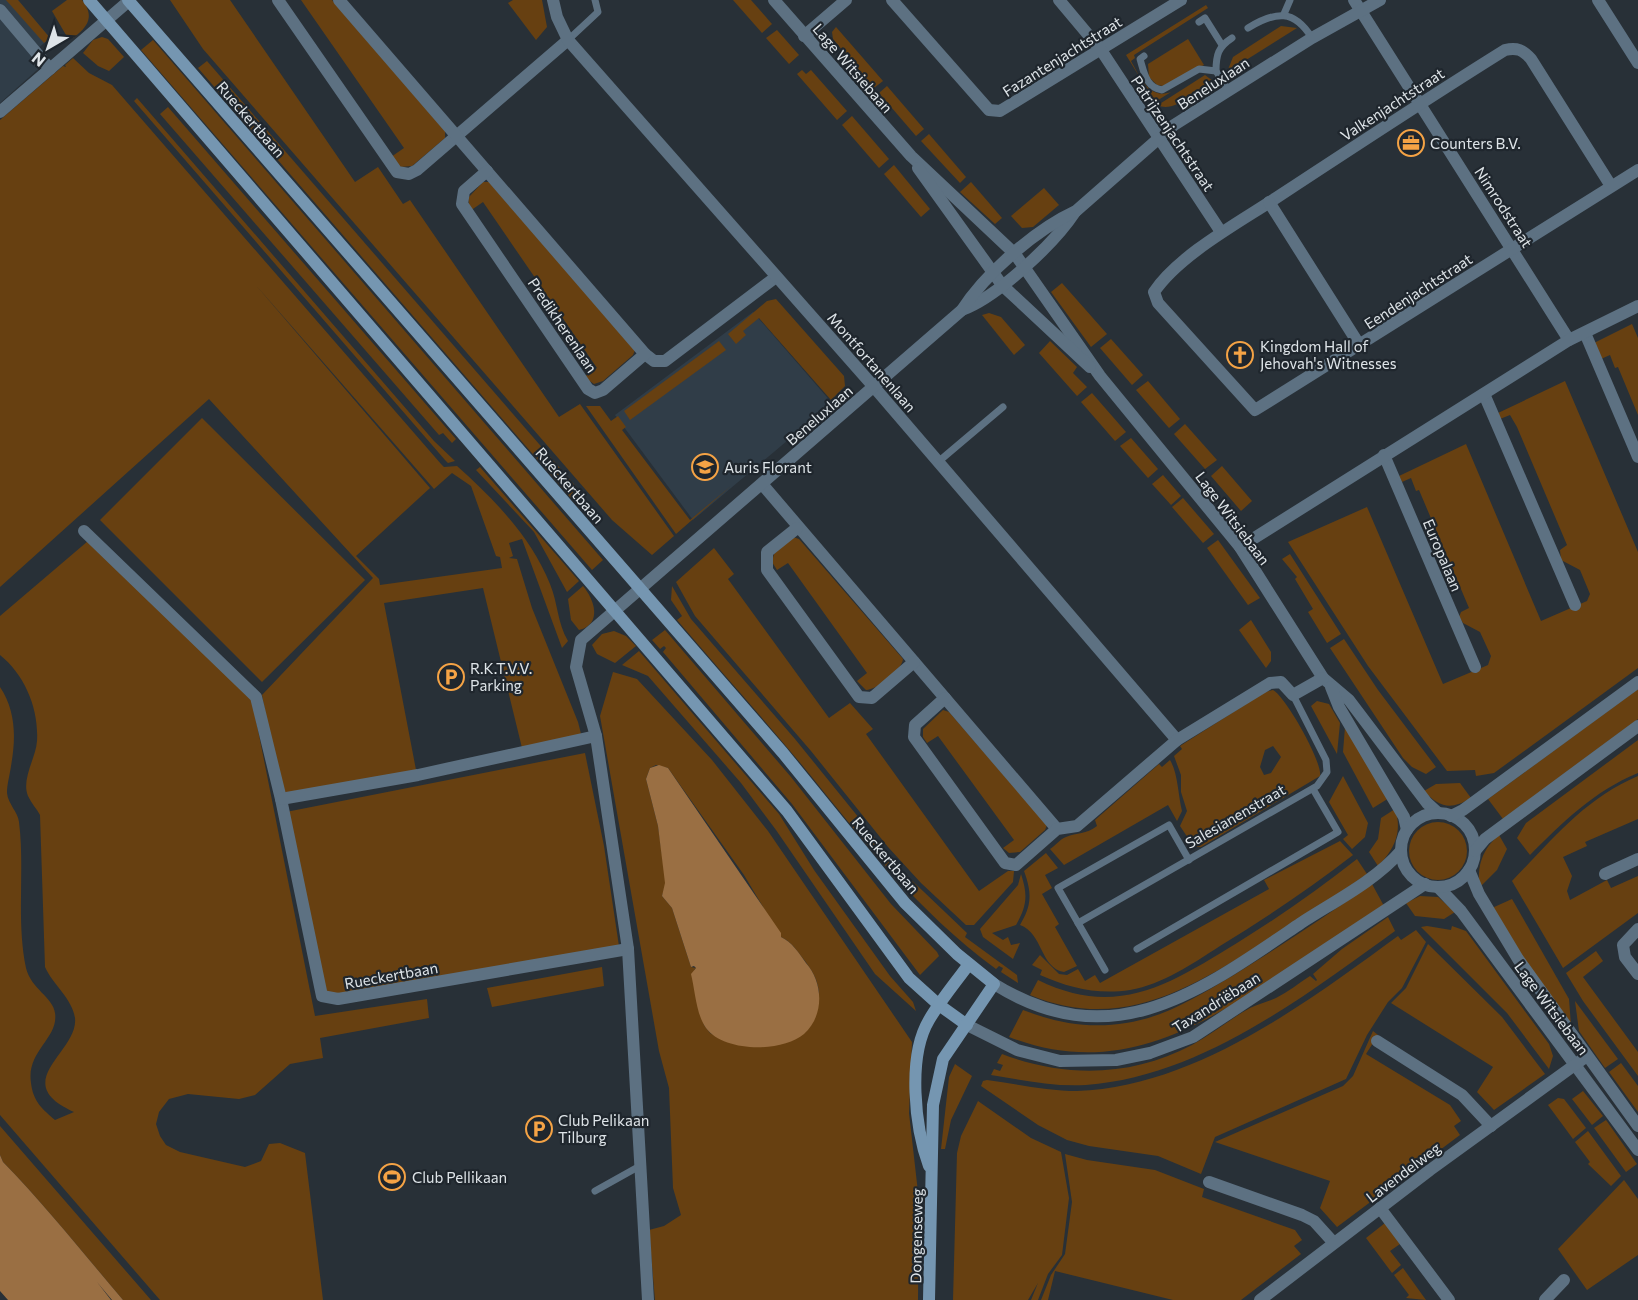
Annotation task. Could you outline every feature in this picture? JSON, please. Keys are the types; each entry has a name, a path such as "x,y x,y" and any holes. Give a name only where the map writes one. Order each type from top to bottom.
{"main road":[{"path":"88,0 615,608 787,811 909,978 939,1005 967,1025"},
{"name":"Rueckertbaan","path":"129,0 783,753 905,903 969,964 994,984"},
{"name":"Dongenseweg","path":"932,1172 919,1129 916,1069 925,1027 969,964"},
{"name":"Dongenseweg","path":"929,1300 933,1105 943,1059 994,984"}],"street":[{"name":"Rueckertbaan","path":"0,112 129,0"},
{"path":"278,0 397,172 409,174 417,170 568,39"},
{"path":"339,0 645,354 654,361 665,361 776,277"},
{"name":"Montfortanenlaan","path":"553,0 556,17 568,39 874,387 1177,740"},
{"name":"Lage Witsiebaan","path":"774,0 911,156 1015,254 1101,376 1240,547 1327,682 1339,707 1404,817 1407,830"},
{"path":"804,36 846,0"},
{"name":"Fazantenjachtstraat","path":"892,0 989,110 1000,111 1180,0"},
{"name":"Patrijzenjachtstraat","path":"1059,0 1101,50 1158,140 1221,232"},
{"name":"Nimrodstraat","path":"1354,0 1513,248 1569,340"},
{"name":"Beneluxlaan","path":"615,608 962,310 978,288 1015,254 1057,220 1076,211 1174,125 1312,38 1380,0"},
{"path":"1598,0 1638,63"},
{"path":"0,10 50,69"},
{"name":"Valkenjachtstraat","path":"1154,292 1163,279 1221,232 1505,50 1515,48 1524,51 1611,186"},
{"name":"Lage Witsiebaan","path":"911,156 1002,285 1101,376"},
{"name":"Eendenjachtstraat","path":"1154,292 1158,303 1255,410 1638,170"},
{"name":"Predikherenlaan","path":"487,171 464,191 462,204 588,389 595,393 603,390 645,354"},
{"path":"1269,202 1360,346"},
{"name":"Beneluxlaan","path":"962,310 978,304 1024,266 1065,228 1076,211"},
{"path":"1240,547 1569,340 1638,306"},
{"path":"1585,333 1638,457"},
{"path":"1484,394 1575,605"},
{"name":"Europalaan","path":"1384,455 1475,667"},
{"path":"762,484 797,528 1058,829"},
{"path":"797,528 767,552 767,570 860,697 872,698 914,662"},
{"name":"Rueckertbaan","path":"84,531 256,697 281,799 322,996 338,999 628,949"},
{"path":"615,608 581,640 576,667 596,736 628,949 638,1167 648,1300"},
{"path":"945,698 915,725 914,737 1005,863 1016,865 1058,829 1077,826 1177,740 1270,683 1281,682 1293,695 1327,682"},
{"name":"Lage Witsiebaan","path":"1327,682 1349,700 1422,797 1438,813"},
{"path":"1451,816 1463,810 1638,682"},
{"path":"1475,851 1471,833 1459,820 1438,813 1421,818 1407,830 1401,851 1405,868 1417,880 1438,887 1456,882 1469,870 1475,851 1485,839 1638,726"},
{"path":"281,799 418,775 596,736"},
{"name":"Taxandriëbaan","path":"994,984 1017,998 1074,1016 1107,1016 1144,1011 1189,993 1238,966 1378,872 1401,851"},
{"path":"1605,874 1638,859"},
{"name":"Lage Witsiebaan","path":"1469,870 1479,894 1518,959 1638,1126"},
{"name":"Taxandriëbaan","path":"967,1025 1017,1050 1060,1061 1116,1060 1150,1053 1193,1037 1425,884"},
{"name":"Lage Witsiebaan","path":"1438,887 1461,911 1638,1150"},
{"path":"1638,929 1623,945 1625,957 1638,974"},
{"path":"1377,1041 1462,1095 1491,1126"},
{"name":"Lavendelweg","path":"1260,1300 1334,1242 1587,1056"},
{"path":"1209,1182 1302,1215 1314,1221 1334,1242"},
{"path":"1380,1208 1449,1300"},
{"path":"1545,1300 1564,1280"}],"lane":[{"path":"568,39 598,12 595,0"},
{"path":"1284,14 1290,0"},
{"path":"1248,28 1265,17 1284,14 1304,25 1312,38"},
{"path":"1199,22 1205,18 1222,45"},
{"path":"1228,90 1216,71 1216,56 1222,45 1232,38"},
{"path":"1143,56 1140,59 1145,78 1157,90 1168,89 1199,69 1216,71"},
{"path":"939,463 1003,407"},
{"path":"1137,949 1338,832 1313,789 1327,772 1326,760 1293,695"},
{"name":"Salesianenstraat","path":"1078,923 1313,789"},
{"path":"1105,970 1058,888 1169,825 1189,860"},
{"path":"595,1191 638,1167"}],"shaded area":[{"path":"0,0 18,0 50,38 36,50 46,62 0,103"},
{"path":"6,0 18,0 50,38 44,43"},
{"path":"67,0 82,0 89,16 83,30 73,38 66,35 52,11"},
{"path":"170,0 230,0 355,182 378,167 403,204 410,200 559,417 580,404 674,536 652,555 612,520 203,49"},
{"path":"301,0 332,0 445,131 445,138 412,166 400,167 391,157 404,148"},
{"path":"513,0 542,0 547,27 536,40 508,3"},
{"path":"733,0 751,0 772,24 762,33"},
{"path":"1206,5 1208,8 1134,55 1135,58 1131,61 1151,90 1163,94 1171,92 1155,102 1126,55"},
{"path":"1281,26 1297,28 1227,72 1233,57"},
{"path":"836,27 883,81 874,88 833,39 832,32"},
{"path":"777,30 799,55 789,64 766,38"},
{"path":"102,37 108,39 124,57 109,71 98,66 83,53 93,40"},
{"path":"1188,39 1204,65 1163,86 1157,85 1149,77 1148,64"},
{"path":"153,40 603,560 592,570 141,50"},
{"path":"73,58 89,73 112,85 441,464 444,467 457,466 511,520 533,551 553,591 568,641 562,648 522,539 509,543 513,556 509,558 517,559 532,608 578,722 582,738 523,752 483,588 384,603 417,775 282,799 262,695 373,578 209,399 0,587 0,120 63,66 66,67 65,65","holes":["254,283 434,489 452,473 471,486 496,556 500,557 502,568 380,585 379,579 356,556 430,488"]},
{"path":"207,61 585,497 577,505 198,68"},
{"path":"802,70 806,74 811,70 847,111 837,120 797,74"},
{"path":"1205,75 1213,81 1194,95 1171,106 1158,105"},
{"path":"887,86 924,129 916,136 879,93"},
{"path":"137,98 434,441 455,461 448,463 445,460 134,101"},
{"path":"168,107 456,439 452,443 443,433 439,435 160,114"},
{"path":"852,116 889,159 879,168 842,125"},
{"path":"929,134 966,177 960,183 921,141"},
{"path":"894,165 930,209 921,217 884,174"},
{"path":"483,182 489,182 635,350 633,355 603,381 594,384 584,377 597,368 483,202 470,211 468,198"},
{"path":"971,182 1002,218 995,224 960,192"},
{"path":"1044,188 1059,205 1033,227 1022,228 1011,216"},
{"path":"1062,283 1107,334 1091,347 1051,292"},
{"path":"776,299 844,376 845,386 831,400 759,318 743,331 746,335 736,344 728,334 767,301"},
{"name":"Auris Florant","path":"753,312 832,403 693,520 615,415"},
{"path":"989,313 1001,317 1025,345 1014,355 982,315"},
{"path":"1632,324 1638,338 1638,415 1618,367 1615,368 1610,355 1601,359 1594,343"},
{"path":"1111,339 1143,375 1132,385 1100,348"},
{"path":"719,341 726,350 630,420 624,411"},
{"path":"1050,341 1077,367 1073,373 1087,387 1077,396 1039,353"},
{"path":"1148,381 1180,419 1169,428 1136,390"},
{"path":"1565,381 1638,552 1638,668 1494,773 1476,776 1475,770 1447,771 1368,666 1288,542 1367,507 1443,684 1488,665 1491,656 1480,632 1463,623 1459,617 1461,612 1469,608 1419,490 1416,491 1411,478 1402,482 1399,476 1466,444 1541,621 1587,601 1590,594 1580,570 1561,560 1560,550 1567,545 1517,427 1510,415 1500,419 1498,413"},
{"path":"1092,393 1126,432 1115,441 1081,402"},
{"path":"586,406 600,406 611,421 618,416 626,427 622,430 690,520 731,486 676,534"},
{"path":"202,418 365,580 262,682 100,520"},
{"path":"1185,424 1217,460 1205,469 1174,434"},
{"path":"1131,438 1158,469 1148,478 1120,446"},
{"path":"1222,466 1252,501 1241,511 1211,476"},
{"path":"480,467 579,581 567,592 534,532 476,470"},
{"path":"1163,475 1181,496 1171,505 1152,484"},
{"path":"1183,498 1214,534 1203,543 1172,507"},
{"path":"793,537 799,539 903,659 894,674 876,687 866,690 857,681 867,673 788,563 777,570 772,562 774,554"},
{"path":"1218,540 1260,598 1248,605 1207,548"},
{"path":"88,541 252,700 315,1016 427,999 429,1018 320,1038 323,1058 290,1064 255,1095 239,1099 188,1094 169,1099 159,1112 156,1124 160,1136 166,1145 180,1152 245,1167 261,1161 269,1144 280,1143 305,1153 323,1300 160,1300 0,1115 0,687 9,706 13,725 14,745 7,793 17,815 21,840 21,913 26,968 32,982 50,1002 55,1013 52,1030 33,1062 31,1083 39,1104 55,1120 74,1112 55,1101 46,1089 46,1078 73,1031 75,1018 70,1004 45,967 40,815 29,799 26,789 37,741 36,717 29,694 17,672 0,655 0,616"},
{"path":"714,548 734,574 728,579 829,718 850,703 873,729 866,734 979,891 1008,871 1014,871 1013,882 974,925 966,925 921,883 888,847 811,751 695,616 676,582"},
{"path":"1290,554 1341,634 1327,643 1308,612 1313,609 1295,579 1297,577 1282,559"},
{"path":"583,586 593,604 594,617 587,627 579,630 571,620 568,599"},
{"path":"672,586 691,619 795,739 902,871 967,933 965,937 1017,975 1018,983 1001,972 1003,968 999,966 996,969 940,923 870,848 787,747 677,620 682,616 671,600"},
{"path":"1251,620 1271,652 1271,661 1266,668 1239,630"},
{"path":"665,630 791,777 891,904 937,952 939,956 920,975 792,804 663,652 666,648 664,646 660,649 652,640"},
{"path":"614,631 626,636 636,646 615,663 597,654 592,645 602,634"},
{"path":"1344,639 1378,690 1436,767 1426,774 1412,767 1403,758 1330,648"},
{"path":"639,651 779,814 814,870 890,976 913,1002 916,1011 875,974 741,783 648,676 622,665"},
{"path":"613,672 637,679 712,760 768,831 912,1042 909,1113 919,1201 918,1300 655,1300 649,1230 664,1226 681,1215 673,1188 669,1088 659,1051 600,716","holes":["656,765 668,768 744,875 781,937 794,948 813,974 817,982 819,998 808,1028 727,1042 710,1033 704,1025 694,970 696,968 691,967 672,908 662,896 666,883 658,826 646,779 650,768"]},
{"path":"1638,689 1638,719 1503,819 1488,799"},
{"path":"1273,690 1279,695 1294,717 1316,758 1320,776 1201,847 1194,847 1180,826 1187,811 1181,792 1181,775 1174,756 1182,749 1180,746 1265,692","holes":["1273,746 1281,757 1271,773 1264,775 1260,767 1265,750"]},
{"path":"1317,701 1329,704 1340,723 1337,754 1311,706"},
{"path":"943,710 949,712 1047,825 1045,830 1020,852 1009,853 1003,848 1014,840 938,736 927,743 923,737 923,729"},
{"path":"1345,727 1389,798 1373,808 1343,752"},
{"path":"1638,740 1638,773 1593,798 1567,819 1530,855 1517,838 1526,823"},
{"path":"585,753 604,846 620,953 326,1003 286,812"},
{"path":"1170,760 1182,811 1177,821 1168,805 1064,865 1050,849 1070,835 1089,831 1097,826 1095,820 1159,764 1162,767"},
{"path":"659,765 668,768 781,933 781,937 795,948 816,979 819,998 816,1018 804,1034 794,1040 768,1047 739,1045 725,1042 714,1036 703,1022 691,974 696,968 691,967 672,908 662,896 665,883 658,826 646,779 650,768"},
{"path":"1343,776 1368,823 1365,837 1352,849 1343,839 1348,835 1329,802"},
{"path":"1638,776 1638,819 1585,842 1587,846 1563,857 1572,876 1567,891 1570,900 1607,880 1611,888 1638,876 1638,913 1563,968 1512,881 1585,808 1619,785"},
{"path":"1460,783 1471,798 1452,806 1435,801 1424,791 1436,784"},
{"path":"1395,809 1398,825 1396,840 1389,854 1378,866 1369,852 1378,839 1381,818"},
{"path":"1438,822 1449,824 1462,835 1467,851 1465,862 1454,875 1438,880 1427,878 1414,867 1409,851 1411,840 1422,827"},
{"path":"1499,835 1507,849 1497,870 1480,887 1479,872 1482,858 1493,840"},
{"path":"1340,841 1353,855 1254,925 1188,966 1154,983 1130,990 1095,991 1062,984 1040,975 1042,970 1032,965 1040,955 1059,974 1067,975 1078,969 1085,981 1095,975 1100,983 1269,889 1264,880"},
{"path":"1046,853 1058,868 1045,875 1052,888 1042,894 1059,924 1055,927 1077,966 1064,972 1050,964 1033,935 1020,925 1030,899 1024,871"},
{"path":"1357,859 1367,874 1257,947 1203,979 1176,991 1149,1001 1121,1007 1092,1009 1062,1005 1030,995 1038,980 1066,991 1093,996 1118,996 1142,992 1165,983 1189,972 1253,933"},
{"path":"1021,874 1025,888 1025,900 1020,918 1016,925 992,933 1003,940 1008,937 1011,945 1020,943 1013,959 983,937 980,929 1018,885"},
{"path":"1372,884 1384,906 1249,994 1185,1029 1152,1042 1119,1050 1084,1052 1047,1048 1009,1037 1023,1010 1073,1024 1086,1025 1113,1025 1155,1016 1234,975"},
{"path":"1420,896 1438,897 1455,912 1444,919 1415,916 1406,903"},
{"path":"1512,899 1569,999 1571,1025 1534,975 1492,908"},
{"path":"1388,917 1395,931 1325,981 1250,1029 1210,1050 1170,1067 1128,1079 1086,1085 1050,1084 991,1075 994,1069 1000,1071 1003,1065 997,1063 1002,1054 1026,1062 1074,1070 1122,1068 1169,1056 1199,1041 1250,1008 1280,996 1310,976 1316,981 1313,974 1342,949"},
{"path":"1452,926 1466,931 1549,1044 1553,1056 1549,1069 1507,1013 1421,927 1451,930"},
{"path":"1416,930 1426,942 1402,988 1388,1002 1367,1035 1346,1079 1215,1137 1201,1174 1158,1156 1089,1146 1067,1140 1038,1125 981,1086 983,1081 987,1080 1043,1089 1077,1091 1121,1086 1164,1075 1206,1058 1247,1037 1326,988 1398,936 1401,940"},
{"path":"1428,944 1502,1017 1545,1074 1494,1110 1477,1092 1493,1067 1391,1003 1406,988"},
{"path":"1596,951 1603,961 1583,977 1638,1052 1638,1076 1583,1001 1566,973"},
{"path":"602,967 604,986 492,1007 487,988"},
{"path":"1575,1001 1618,1059 1605,1068 1579,1031"},
{"path":"1373,1031 1378,1035 1366,1054 1450,1105 1461,1121 1454,1126 1460,1135 1337,1227 1320,1208 1330,1181 1215,1142 1343,1086 1353,1076"},
{"path":"1621,1063 1638,1086 1638,1112 1609,1072"},
{"path":"955,1064 972,1076 951,1120 945,1149 941,1149 949,1077"},
{"path":"1583,1091 1603,1116 1592,1125 1572,1099"},
{"path":"1558,1098 1564,1099 1586,1128 1573,1139 1548,1105"},
{"path":"978,1101 1031,1138 1061,1152 1069,1198 1062,1255 1048,1274 1038,1300 1031,1300 1038,1283 1028,1300 953,1300 957,1153 961,1136"},
{"path":"1606,1120 1637,1164 1626,1172 1594,1128"},
{"path":"0,1126 151,1300 123,1300 3,1162 0,1155"},
{"path":"1588,1131 1621,1176 1611,1186 1588,1164 1590,1162 1575,1142"},
{"path":"1065,1154 1087,1160 1155,1170 1204,1189 1202,1197 1295,1230 1302,1240 1294,1246 1301,1254 1241,1300 1173,1300 1055,1271 1048,1300 1041,1300 1051,1275 1065,1254 1072,1202"},
{"path":"0,1155 3,1162 123,1300 112,1300 97,1282 111,1300 8,1300 0,1291"},
{"path":"1624,1180 1638,1199 1638,1255 1587,1290 1558,1249"},
{"path":"1385,1223 1400,1244 1390,1251 1401,1265 1392,1273 1366,1238"},
{"path":"1403,1268 1426,1300 1406,1298 1409,1295 1394,1275"}],"place":[{"name":"Counters B.V.","path":"1411,143"},
{"name":"Kingdom Hall of Jehovah's Witnesses","path":"1240,355"},
{"name":"Auris Florant","path":"705,467"},
{"name":"R.K.T.V.V. Parking","path":"451,677"},
{"name":"Club Pelikaan Tilburg","path":"539,1129"},
{"name":"Club Pellikaan","path":"392,1177"}]}
